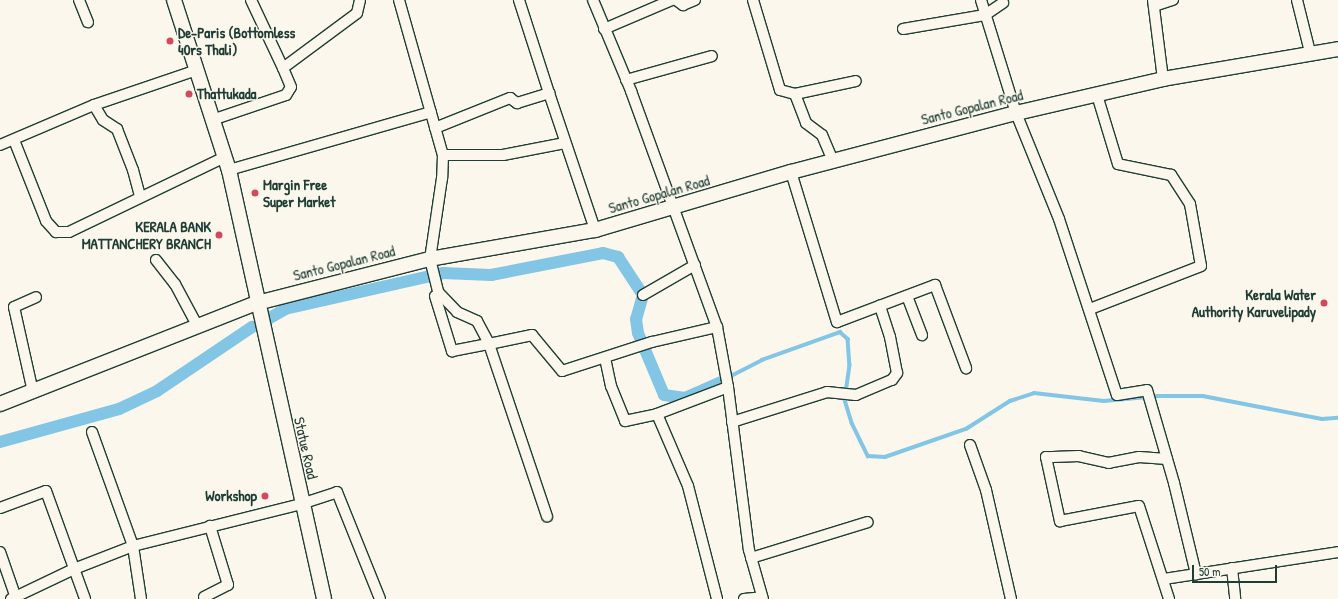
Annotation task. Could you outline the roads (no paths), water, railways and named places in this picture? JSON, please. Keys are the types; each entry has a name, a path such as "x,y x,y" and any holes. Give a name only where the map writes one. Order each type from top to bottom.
{"main road":[{"name":"Statue Road","path":"174,0 227,163 301,504 324,599"},
{"name":"Santo Gopalan Road","path":"0,404 257,303 431,264 595,230 791,172 1016,113 1163,79 1310,52 1338,49"}],"street":[{"path":"79,0 88,22"},
{"path":"212,120 286,95 291,87 251,0"},
{"path":"283,68 357,13 360,0"},
{"path":"399,0 443,155 442,178 431,264 438,292 457,312 477,321 489,344 547,516"},
{"path":"519,0 595,230"},
{"path":"593,0 626,80 717,327 728,387 751,558 762,598 744,599"},
{"path":"604,29 672,0"},
{"path":"676,0 683,5 696,0"},
{"path":"753,0 780,90 795,94 856,81"},
{"path":"981,0 1016,113 1059,219 1090,308 1117,395 1147,390 1167,459 1196,574"},
{"path":"1163,79 1153,3 1173,0"},
{"path":"1297,0 1310,52"},
{"path":"903,29 986,14 1003,3"},
{"path":"626,80 712,56"},
{"path":"0,145 94,105 197,70"},
{"path":"435,128 510,98 517,103 549,93"},
{"path":"795,94 806,123 822,135 832,161"},
{"path":"1090,308 1201,266 1190,204 1171,175 1118,164 1097,95"},
{"path":"94,105 103,120 117,129 133,170 140,197"},
{"path":"14,140 46,221 56,232 69,232 140,197 227,163 431,112"},
{"path":"443,155 503,155 566,143"},
{"path":"791,172 837,322 935,285 966,368"},
{"path":"156,260 175,284 198,327"},
{"path":"643,295 695,265"},
{"path":"435,296 452,351 532,335 562,371 652,342 717,327"},
{"path":"907,296 922,335"},
{"path":"33,392 14,307 36,297"},
{"path":"732,422 827,392 852,394 892,380 897,373 890,337 880,306"},
{"path":"605,358 611,386 625,421 657,414 728,387"},
{"path":"657,414 688,486 717,599"},
{"path":"92,432 133,546 142,599"},
{"path":"970,445 986,490 1011,599"},
{"path":"1167,459 1139,457 1109,463 1079,456 1046,457 1060,521 1139,506 1164,579 1169,599"},
{"path":"0,508 46,491 85,599"},
{"path":"0,552 14,598 74,569 133,546 301,504 338,492 380,599"},
{"path":"751,558 868,522"},
{"path":"204,597 228,585 210,526"},
{"path":"1164,579 1338,552"},
{"path":"1232,568 1235,599"}],"waterway":[{"path":"268,319 285,309 443,273 491,275 603,253 618,257 643,295 636,319 638,333 664,395 685,398 721,382"},
{"path":"0,442 119,409 157,391 252,327"},
{"path":"733,375 762,360 840,332 848,339 850,365 845,400 852,423 868,456 885,457 966,429 1010,401 1034,393 1104,401 1158,396 1203,396 1322,419 1338,418"}],"place":[{"name":"De-Paris (Bottomless 40rs Thali)","path":"170,41"},
{"name":"Thattukada","path":"189,94"},
{"name":"Margin Free Super Market","path":"255,193"},
{"name":"KERALA BANK MATTANCHERY BRANCH","path":"219,235"},
{"name":"Kerala Water Authority Karuvelipady","path":"1324,303"},
{"name":"Workshop","path":"265,496"}]}
